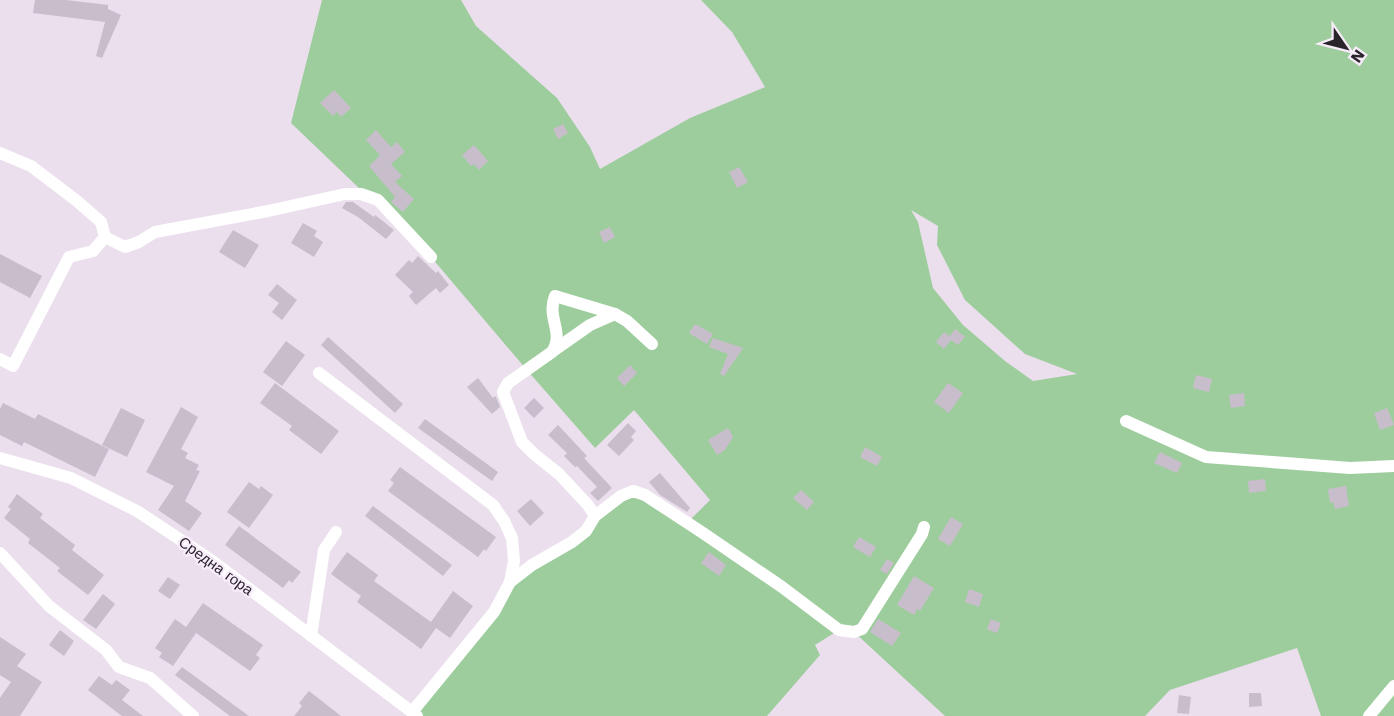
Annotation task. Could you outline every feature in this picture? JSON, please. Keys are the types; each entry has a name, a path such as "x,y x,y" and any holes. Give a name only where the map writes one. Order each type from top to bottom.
{"street":[{"path":"0,153 31,166 101,222 105,237 125,247 155,232 345,194 361,194 378,201 431,257"},
{"path":"0,360 13,366 69,257 93,251 105,237"},
{"path":"552,352 558,337 550,307 555,296 615,314 627,321 652,344"},
{"path":"595,516 588,505 559,474 522,442 503,392 508,383 590,325 615,314"},
{"path":"319,373 493,505 512,538 514,561 510,582 494,612 414,714"},
{"path":"1126,422 1206,457 1350,468 1394,466"},
{"name":"Средна гора","path":"0,458 71,478 137,511 211,560 414,714"},
{"path":"510,582 532,565 573,542 586,531 595,516 621,496 633,491 645,495 782,587 839,630 854,632 862,629 922,534 924,527"},
{"path":"311,636 324,550 336,532"},
{"path":"0,553 49,606 106,650 119,667 150,678 193,716"},
{"path":"1370,716 1394,686"}],"green space":[{"path":"322,0 461,0 476,26 557,98 590,147 600,169 690,118 765,87 732,32 701,0 1394,0 1394,716 1321,716 1297,648 1170,690 1145,716 945,716 854,632 839,630 815,645 820,655 767,716 417,716 510,582 633,491 687,523 710,500 634,410 595,448 431,257 291,123","holes":["911,210 938,226 937,245 965,300 1025,354 1077,374 1033,381 1005,361 963,325 933,288 918,222"]}],"building":[{"path":"35,0 66,0 108,5 108,9 121,15 102,58 96,56 105,22 33,13"},
{"path":"334,90 351,108 341,117 337,112 333,116 320,103"},
{"path":"563,124 568,133 558,139 553,129"},
{"path":"376,130 391,147 397,142 405,152 391,164 402,176 395,182 414,199 403,212 391,202 395,197 369,166 380,155 366,140"},
{"path":"474,145 488,161 479,170 474,164 471,166 462,155"},
{"path":"739,167 748,182 737,188 729,172"},
{"path":"346,202 353,202 394,230 386,239 358,217 342,208"},
{"path":"303,223 317,231 314,236 323,242 314,257 291,243"},
{"path":"610,227 615,237 604,243 599,232"},
{"path":"233,230 259,245 245,268 219,252"},
{"path":"0,254 42,276 30,298 0,282"},
{"path":"418,256 436,273 438,271 449,285 440,293 436,288 416,305 409,296 413,292 395,275 409,260 412,263"},
{"path":"277,284 297,300 282,320 272,312 279,303 268,295"},
{"path":"695,324 713,334 707,344 689,333"},
{"path":"955,329 965,337 958,345 951,340 944,349 936,342 944,332 950,336"},
{"path":"328,337 403,404 395,413 321,345"},
{"path":"713,338 743,348 724,376 720,374 728,354 709,347"},
{"path":"286,341 305,355 282,386 263,372"},
{"path":"630,365 637,373 624,386 617,378"},
{"path":"1196,375 1212,379 1209,392 1193,388"},
{"path":"478,378 493,398 496,397 500,407 492,414 467,387"},
{"path":"275,383 339,431 321,454 289,430 292,426 260,403"},
{"path":"948,383 963,393 949,413 934,402"},
{"path":"1244,393 1245,406 1231,408 1229,395"},
{"path":"534,398 544,408 534,418 524,408"},
{"path":"3,403 35,419 38,414 109,449 95,477 24,442 22,446 0,435 0,409"},
{"path":"181,407 198,417 181,449 188,453 185,458 199,465 196,470 200,471 185,501 202,513 189,531 158,510 174,486 146,472"},
{"path":"121,408 145,420 127,457 102,445"},
{"path":"1387,408 1394,425 1380,430 1374,413"},
{"path":"425,419 498,472 492,481 418,428"},
{"path":"628,423 636,431 631,437 634,440 619,456 607,445"},
{"path":"558,425 587,456 584,458 612,488 598,501 590,493 597,487 564,456 567,453 548,435"},
{"path":"728,428 733,437 725,450 717,455 708,440"},
{"path":"865,447 882,457 877,466 860,457"},
{"path":"1160,452 1182,463 1177,473 1154,463"},
{"path":"400,467 496,537 486,551 484,549 478,557 388,491 394,483 390,480"},
{"path":"660,473 690,508 687,512 660,495 649,482"},
{"path":"1265,479 1266,491 1249,493 1248,481"},
{"path":"249,482 259,489 261,486 273,495 249,528 227,512"},
{"path":"1346,486 1349,506 1335,509 1333,502 1330,503 1328,489"},
{"path":"801,490 814,502 807,510 793,498"},
{"path":"17,494 43,514 40,518 75,545 72,550 104,575 88,595 57,571 60,568 28,543 30,539 4,518 11,509 8,507"},
{"path":"531,499 544,513 530,526 517,511"},
{"path":"373,506 452,565 443,576 365,516"},
{"path":"951,517 963,524 950,546 938,539"},
{"path":"239,526 301,572 292,583 289,580 283,588 225,545"},
{"path":"859,537 876,547 870,557 853,547"},
{"path":"347,552 378,575 374,581 431,622 453,591 473,606 450,638 436,628 421,649 357,602 361,596 331,574"},
{"path":"709,552 726,565 719,576 701,563"},
{"path":"887,559 894,563 887,574 880,570"},
{"path":"914,576 934,588 920,611 917,609 914,615 897,605"},
{"path":"168,577 180,585 170,599 158,591"},
{"path":"969,589 983,594 979,607 965,602"},
{"path":"103,594 115,604 96,629 83,620"},
{"path":"203,603 263,645 256,655 260,658 250,671 196,633 173,666 159,657 162,653 155,648 175,619 186,627"},
{"path":"878,619 901,633 892,646 870,632"},
{"path":"991,619 1001,623 997,633 987,629"},
{"path":"60,630 74,641 64,656 49,645"},
{"path":"0,637 26,654 17,666 42,682 20,716 0,716 0,698 11,682 0,675"},
{"path":"182,667 249,716 230,716 175,675"},
{"path":"99,676 112,685 116,680 130,690 122,700 143,716 122,716 88,690"},
{"path":"309,691 341,716 294,716 302,706 299,703"},
{"path":"1249,693 1261,693 1262,706 1249,707"},
{"path":"1179,695 1191,697 1189,714 1177,713"}]}
